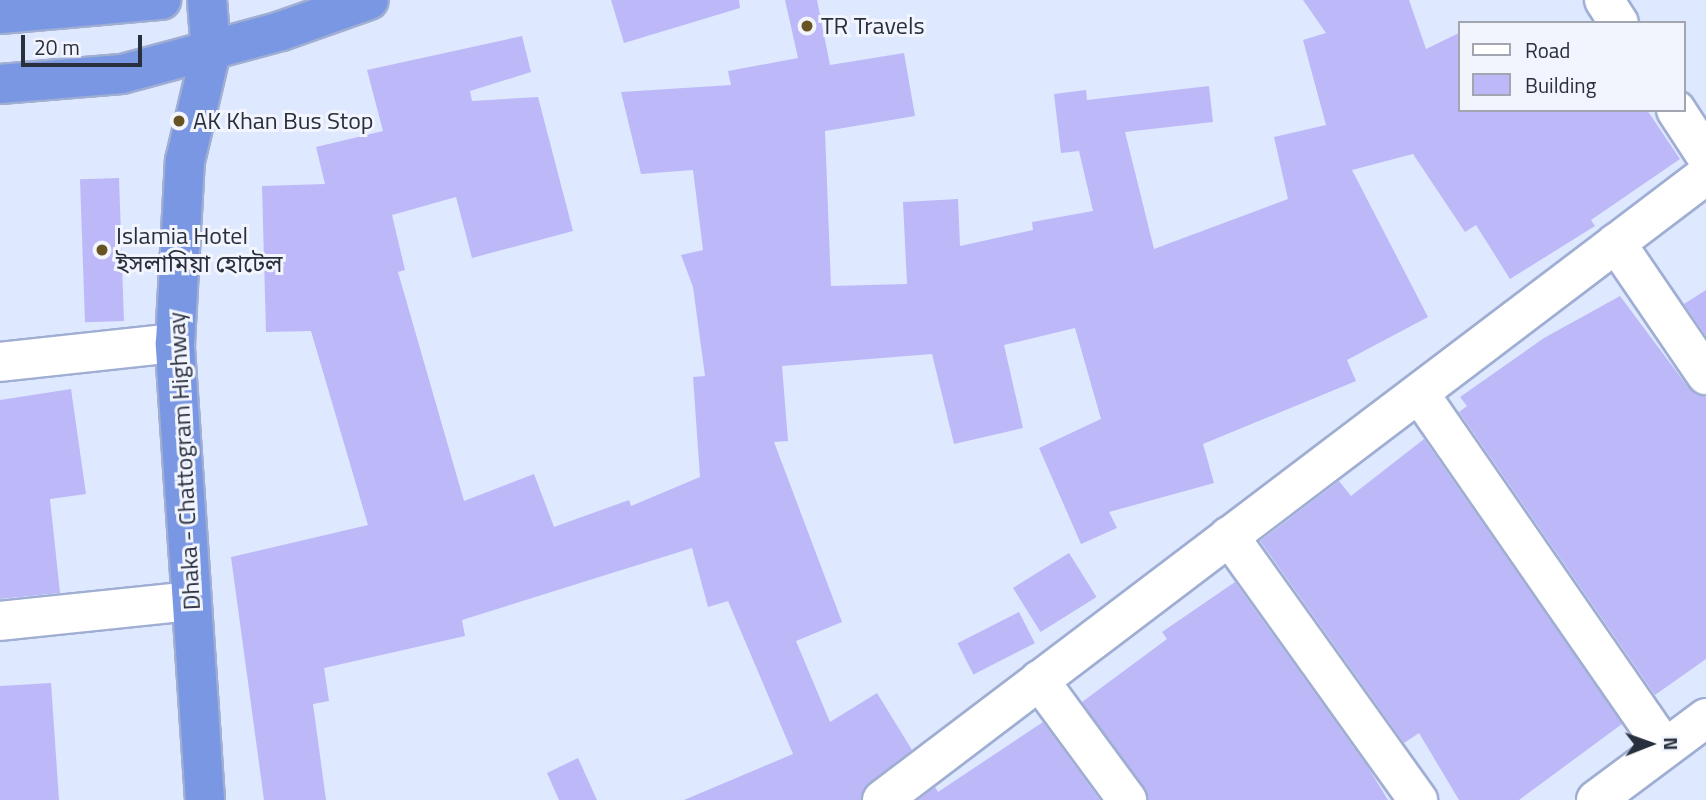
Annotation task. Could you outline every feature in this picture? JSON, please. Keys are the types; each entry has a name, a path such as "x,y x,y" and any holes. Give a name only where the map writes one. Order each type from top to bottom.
{"highway":[{"path":"0,14 162,0"},
{"name":"Dhaka - Chattogram Highway","path":"205,800 175,343 185,161 211,51 207,0"},
{"path":"0,84 122,74 211,51 369,0"}],"street":[{"path":"1604,0 1618,21"},
{"path":"1677,112 1706,156"},
{"path":"882,800 1228,537 1421,396 1706,175"},
{"path":"1616,243 1706,375"},
{"path":"0,362 175,343"},
{"path":"1421,396 1665,748"},
{"path":"1228,537 1418,800"},
{"path":"0,621 190,601"},
{"path":"1039,680 1127,800"},
{"path":"1596,800 1706,719"}],"building":[{"path":"611,0 739,0 740,8 624,43"},
{"path":"785,0 817,0 830,65 904,53 915,116 825,131 831,286 907,284 903,202 958,199 960,246 1033,230 1032,222 1093,211 1079,151 1061,153 1054,94 1086,90 1087,100 1209,86 1213,122 1125,132 1154,249 1288,199 1274,137 1326,125 1303,40 1326,33 1303,0 1409,0 1426,49 1458,33 1458,112 1648,112 1680,159 1591,220 1595,226 1510,279 1476,225 1465,232 1413,154 1352,170 1428,317 1347,360 1356,381 1203,444 1214,483 1109,512 1117,528 1081,544 1039,448 1101,419 1075,328 1004,345 1023,428 954,444 932,354 782,366 788,441 774,442 842,622 796,641 830,722 877,693 912,750 869,783 861,800 684,800 793,754 728,601 708,607 692,548 462,620 465,636 324,668 329,701 313,704 326,800 264,800 231,557 368,525 311,331 266,332 262,186 325,184 316,147 383,131 367,70 522,36 531,72 470,91 472,101 538,97 573,231 472,258 456,197 392,215 405,270 398,272 464,501 534,474 554,527 629,500 631,506 700,477 693,377 705,376 693,287 681,255 703,250 693,170 641,174 621,92 731,85 728,71 798,58"},
{"name":"Islamia Hotel ইসলামিয়া হোটেল","path":"119,178 124,321 85,322 80,179"},
{"path":"1706,290 1706,336 1684,304"},
{"path":"1620,296 1688,387 1706,397 1706,659 1655,695 1459,412 1467,406 1460,397 1544,338"},
{"path":"71,389 86,494 50,499 60,593 0,599 0,400"},
{"path":"1424,439 1622,724 1519,800 1459,800 1419,733 1404,743 1260,541 1339,481 1351,496"},
{"path":"1069,553 1097,597 1041,632 1013,588"},
{"path":"1235,582 1369,769 1388,800 1148,800 1082,702 1167,639 1162,632"},
{"path":"1019,612 1035,643 973,675 958,643"},
{"path":"51,683 59,800 0,800 0,686"},
{"path":"1043,722 1100,800 918,800 935,787 938,792"},
{"path":"578,758 597,800 559,800 547,773"}],"place":[{"name":"TR Travels","path":"807,26"},
{"name":"AK Khan Bus Stop","path":"179,121"},
{"name":"Islamia Hotel ইসলামিয়া হোটেল","path":"102,250"}]}
